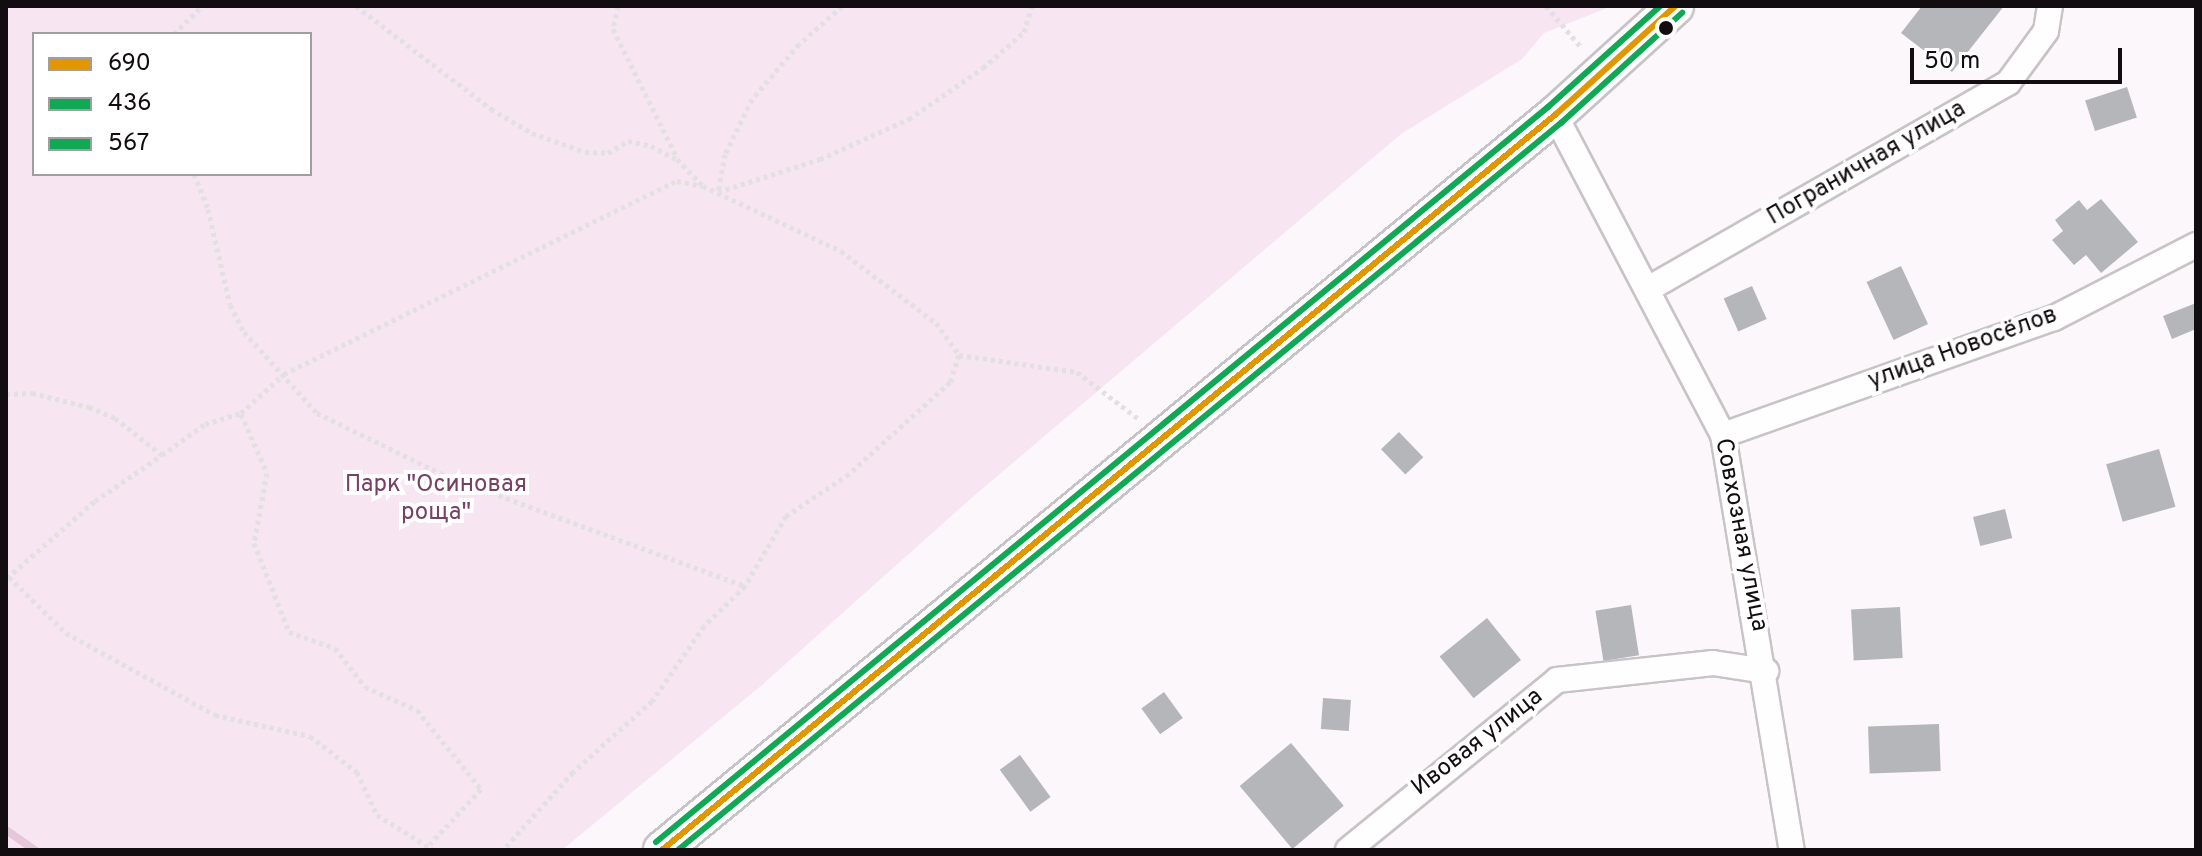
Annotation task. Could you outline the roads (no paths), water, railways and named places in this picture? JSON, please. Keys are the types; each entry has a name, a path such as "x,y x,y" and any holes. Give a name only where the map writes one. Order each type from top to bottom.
{"main road":[{"path":"662,850 1555,115 1675,6"}],"street":[{"name":"Пограничная улица","path":"1648,289 2008,83 2046,31 2050,6"},
{"name":"Совхозная улица","path":"1555,115 1723,435 1766,671 1792,850"},
{"name":"улица Новосёлов","path":"1723,435 2054,318 2196,245"},
{"name":"Ивовая улица","path":"1348,850 1557,680 1713,663 1766,671"}],"waterway":[{"path":"6,830 35,850"}],"park label":[{"name":"Парк \"Осиновая роща\"","path":"436,500"}]}
